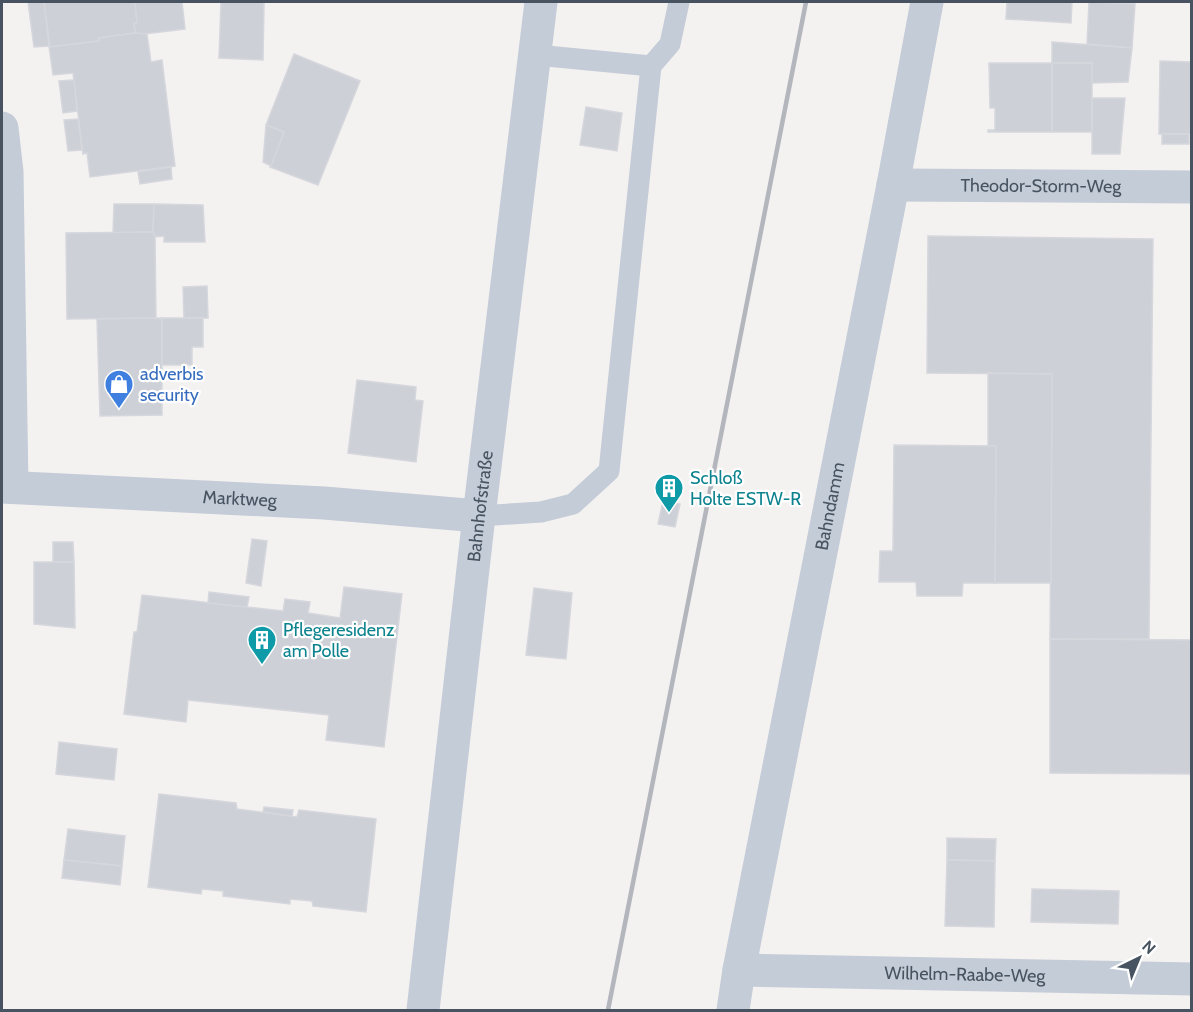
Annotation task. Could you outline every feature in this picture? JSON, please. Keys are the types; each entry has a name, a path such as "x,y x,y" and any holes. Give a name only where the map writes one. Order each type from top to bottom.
{"street":[{"name":"Bahnhofstraße","path":"423,1011 479,516 541,2"},
{"name":"Bahndamm","path":"733,1011 739,970 927,2"},
{"path":"2,128 7,172 7,487"},
{"name":"Theodor-Storm-Weg","path":"893,185 1191,187"},
{"name":"Marktweg","path":"7,487 324,503 479,516"},
{"name":"Wilhelm-Raabe-Weg","path":"739,970 1191,979"}],"lane":[{"path":"479,516 541,512 573,504 609,471 651,66 670,44 679,2"},
{"path":"536,55 651,66"}],"building":[{"path":"28,2 44,2 49,46 34,47"},
{"path":"44,2 135,2 137,23 134,23 135,33 99,38 99,41 50,47"},
{"path":"135,2 182,2 185,29 136,35"},
{"path":"221,2 264,2 263,60 219,58"},
{"path":"1007,2 1072,2 1071,23 1006,19"},
{"path":"1089,2 1135,4 1132,48 1087,44"},
{"path":"135,33 147,34 151,62 162,60 175,166 90,177 87,153 83,154 73,73 53,75 49,46 99,41 99,38"},
{"path":"1052,42 1132,48 1128,82 1092,83 1092,63 1052,63"},
{"path":"294,54 360,81 318,185 270,167 284,132 266,125"},
{"path":"1160,61 1192,62 1192,134 1159,134"},
{"path":"989,63 1052,63 1052,132 988,132 988,130 995,130 995,108 990,108"},
{"path":"1052,63 1092,63 1092,132 1052,132"},
{"path":"74,80 77,111 63,113 59,81"},
{"path":"1092,98 1125,98 1120,154 1092,154"},
{"path":"586,107 622,113 617,151 580,145"},
{"path":"78,119 82,150 68,151 64,120"},
{"path":"266,125 284,132 271,166 263,162"},
{"path":"1162,134 1189,134 1189,144 1162,144"},
{"path":"171,167 172,179 140,184 138,172"},
{"path":"114,204 154,204 153,232 113,233"},
{"path":"154,204 203,205 205,242 164,242 164,236 155,237 153,232"},
{"path":"153,232 155,237 156,318 67,319 66,233"},
{"path":"928,236 1153,239 1149,639 1050,639 1052,374 927,373"},
{"path":"207,286 208,318 184,319 183,287"},
{"path":"162,318 162,415 100,416 97,319"},
{"path":"162,318 203,318 203,347 192,347 192,365 162,365"},
{"path":"988,373 1052,374 1051,583 995,583 996,446 988,446"},
{"path":"357,380 416,387 415,400 423,401 416,462 348,453"},
{"path":"894,445 996,446 995,583 963,583 962,596 917,596 916,582 879,582 880,551 893,551"},
{"name":"Schloß Holte ESTW-R","path":"663,501 680,504 675,527 658,524"},
{"path":"252,539 267,541 261,586 246,583"},
{"path":"53,542 73,542 74,562 53,562"},
{"path":"34,562 74,562 75,628 34,624"},
{"name":"Pflegeresidenz am Polle","path":"344,587 402,594 384,747 326,740 329,715 188,700 186,722 124,714 134,632 137,632 142,595 283,611 285,599 310,602 308,613 340,618"},
{"path":"534,588 572,593 566,659 526,655"},
{"path":"209,592 249,597 247,607 208,603"},
{"path":"1050,639 1192,640 1192,774 1050,773"},
{"path":"59,742 117,749 114,780 56,774"},
{"path":"159,794 236,803 237,809 297,817 299,810 376,819 366,912 313,906 312,901 290,899 290,904 223,896 223,891 202,889 201,894 148,887"},
{"path":"264,807 293,810 292,816 263,812"},
{"path":"68,829 125,836 122,866 64,860"},
{"path":"947,838 996,839 995,861 947,860"},
{"path":"64,860 122,866 120,885 62,878"},
{"path":"947,860 995,861 994,927 945,926"},
{"path":"1032,889 1119,891 1118,924 1031,922"}],"railway":[{"path":"608,1010 806,2"}],"place":[{"name":"adverbis security","path":"119,410"},
{"name":"Schloß Holte ESTW-R","path":"669,514"},
{"name":"Pflegeresidenz am Polle","path":"262,666"}]}
